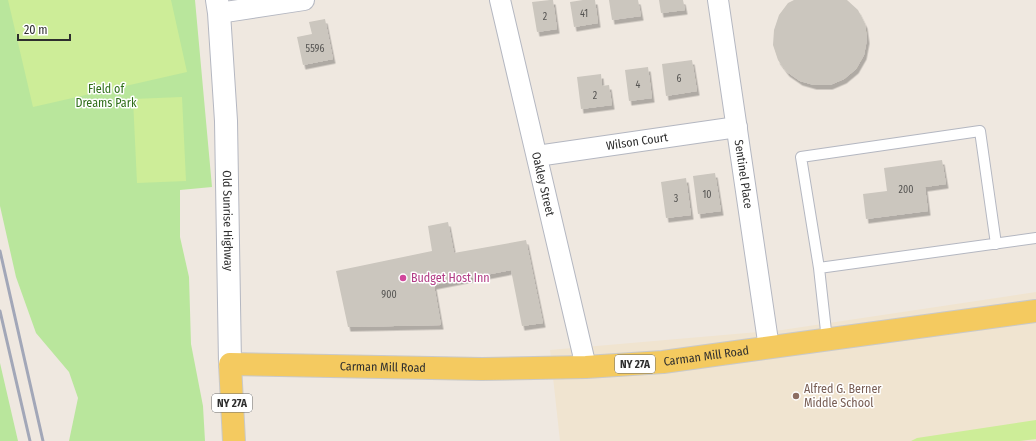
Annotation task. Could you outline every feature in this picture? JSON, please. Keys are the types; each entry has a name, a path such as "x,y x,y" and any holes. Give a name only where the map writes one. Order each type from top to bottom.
{"main road":[{"name":"Old Sunrise Highway","path":"218,7 226,121 230,364 234,441"},
{"name":"Carman Mill Road","path":"230,364 482,369 586,367 663,362 1036,311"}],"street":[{"path":"218,7 304,0"},
{"name":"Oakley Street","path":"500,0 586,367"},
{"name":"Sentinel Place","path":"718,0 770,348"},
{"name":"Wilson Court","path":"537,156 737,126"}],"lane":[{"path":"827,340 819,268 801,158 980,131 996,244"},
{"path":"819,268 1036,238"}],"shaded area":[{"name":"Alfred G. Berner Middle School","path":"1036,292 1036,441 560,441 550,350 782,330"}],"green space":[{"name":"Field of Dreams Park","path":"0,0 195,0 212,187 180,190 180,237 189,277 191,344 203,406 205,441 69,441 78,398 69,372 36,333 16,277 0,206"},
{"path":"8,0 171,0 187,72 33,107"},
{"path":"182,97 186,181 137,183 133,99"},
{"path":"0,363 18,441 0,441"},
{"path":"1036,420 1036,439 1020,441 911,441 917,438"}],"building":[{"path":"553,0 557,29 537,32 532,2"},
{"path":"595,0 598,23 574,27 570,2"},
{"path":"609,0 638,0 641,16 612,20"},
{"path":"659,0 683,0 685,10 661,13"},
{"path":"794,0 847,0 858,10 865,24 867,39 864,55 856,69 844,79 830,85 814,85 800,81 787,72 778,60 773,45 774,30 779,15 788,3"},
{"path":"325,19 333,59 303,65 297,37 312,34 309,22"},
{"path":"692,60 697,91 666,96 662,64"},
{"path":"648,67 652,98 629,101 625,70"},
{"path":"601,74 602,86 609,85 612,105 581,109 577,77"},
{"path":"942,160 946,184 925,187 928,211 866,219 863,194 887,191 884,168"},
{"path":"715,173 721,211 698,214 693,176"},
{"path":"686,178 691,215 666,218 661,182"},
{"name":"Budget Host Inn","path":"448,222 454,253 526,240 543,323 522,326 511,270 434,285 441,325 348,327 336,271 432,251 428,226"}],"railway":[{"path":"0,251 43,441"},
{"path":"0,311 30,441"}],"place":[{"name":"Budget Host Inn","path":"403,278"},
{"name":"Alfred G. Berner Middle School","path":"796,396"}]}
